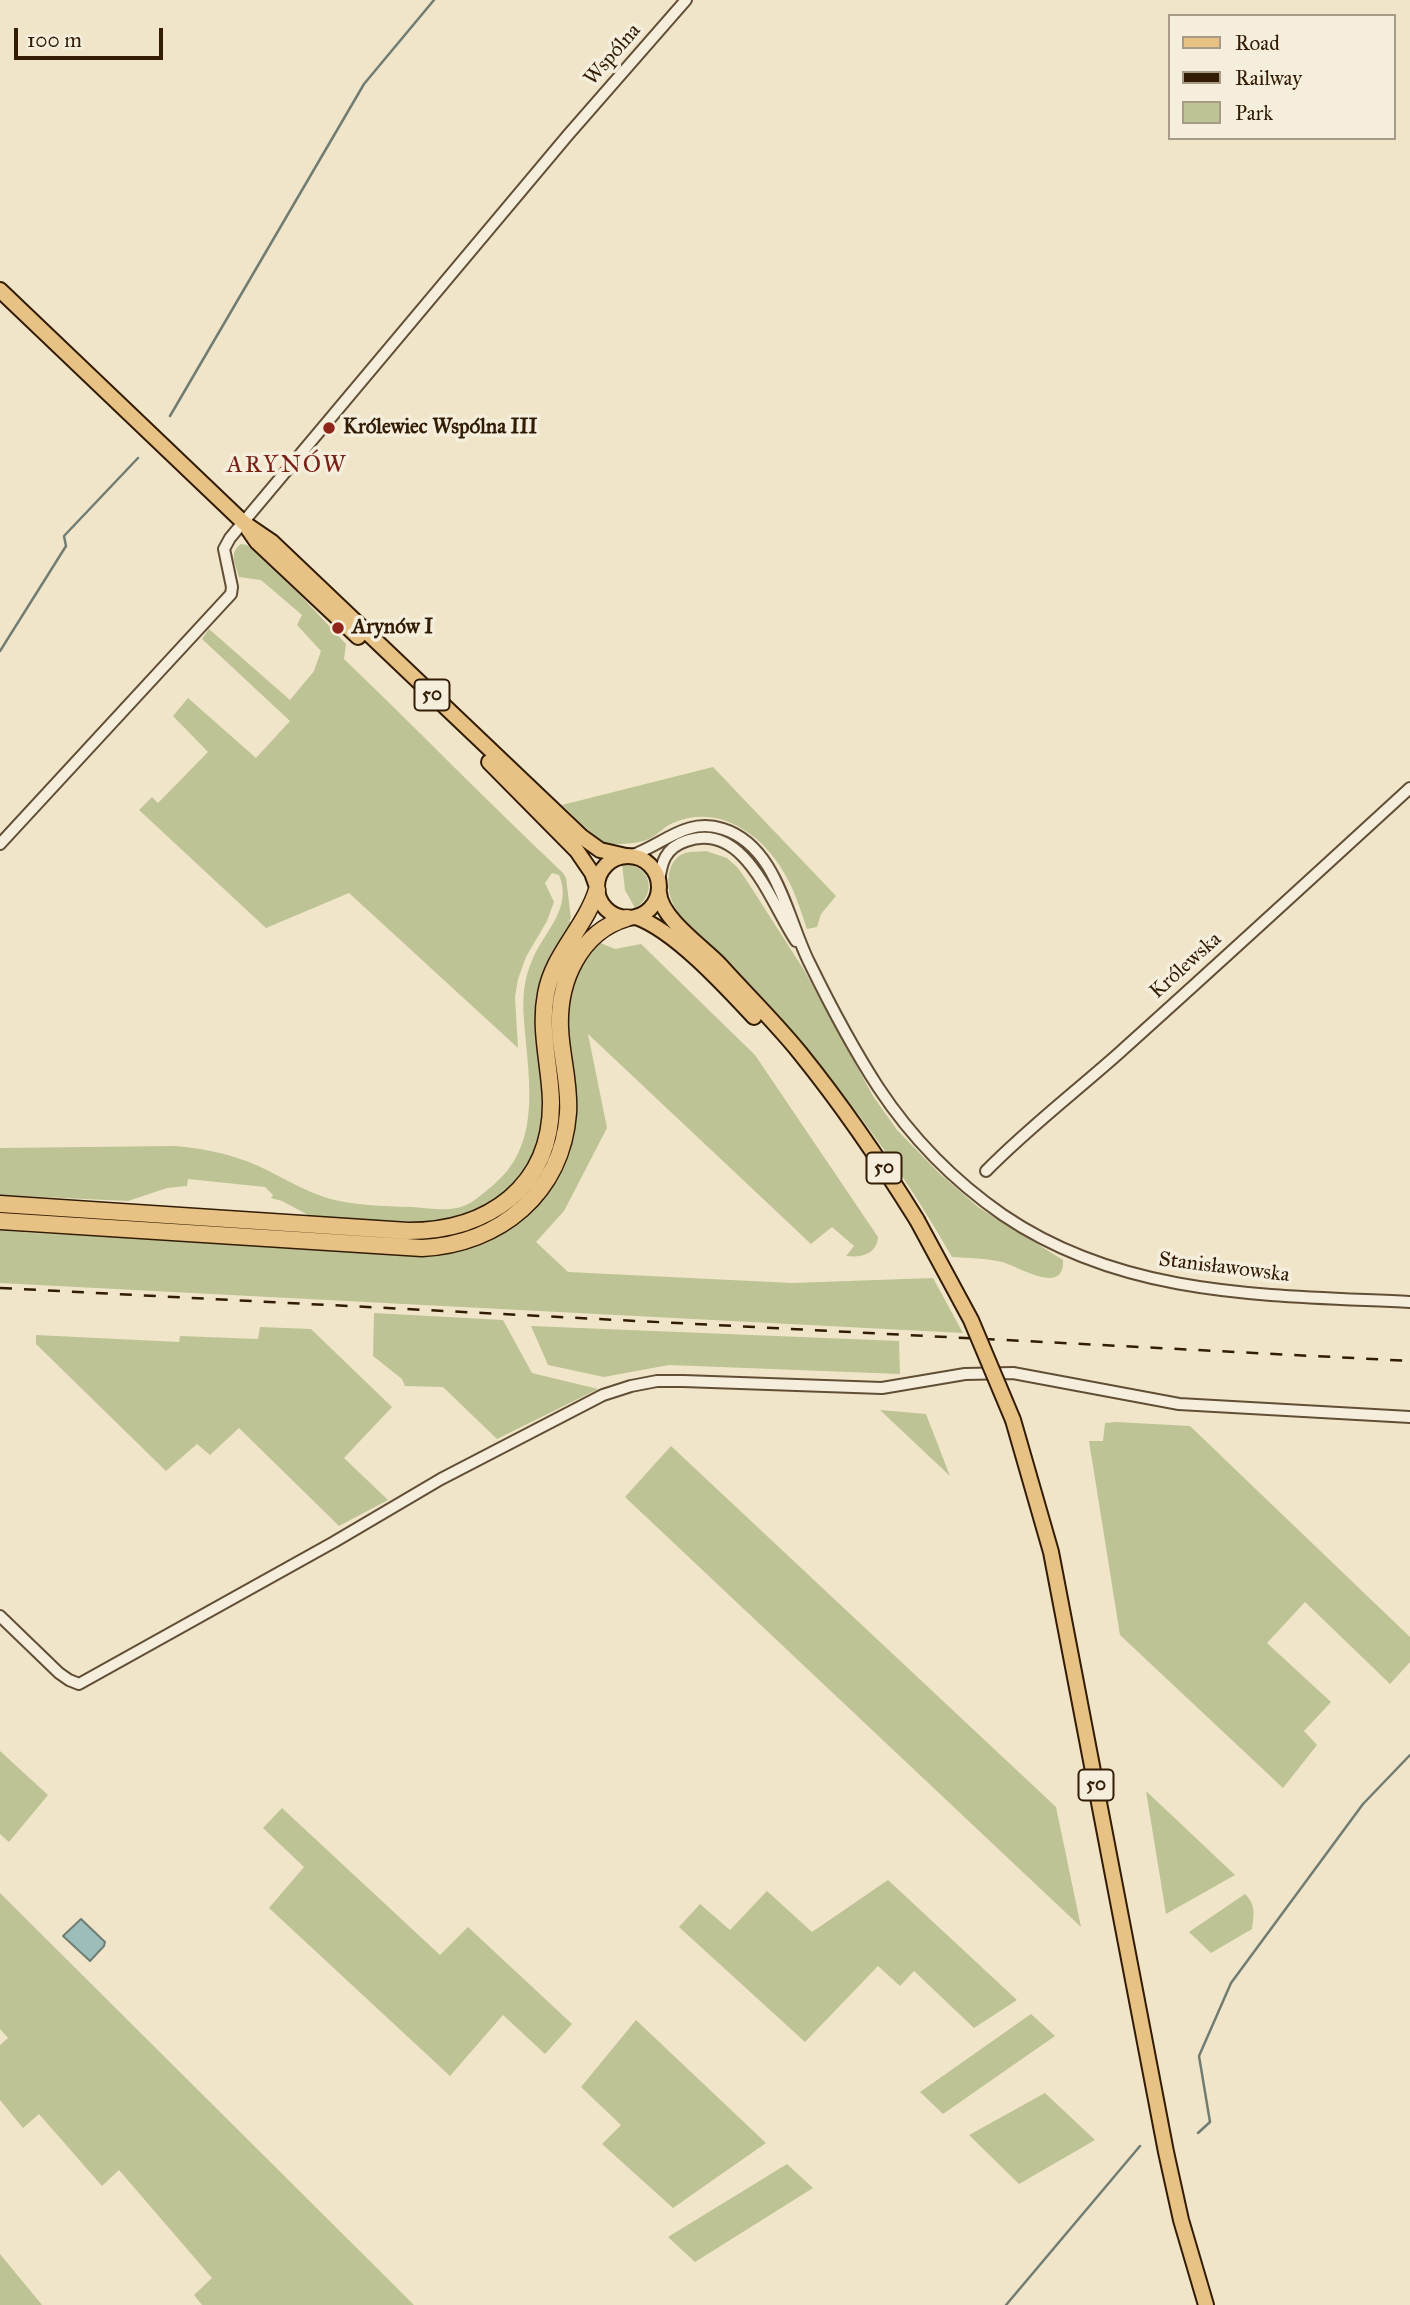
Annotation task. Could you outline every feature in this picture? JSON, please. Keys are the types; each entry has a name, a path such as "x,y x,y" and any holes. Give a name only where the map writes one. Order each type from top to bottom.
{"highway":[{"path":"0,1204 408,1231 447,1228 480,1218 501,1206 518,1190 534,1170 543,1149 551,1114 543,1020 548,986 559,955 590,910 597,889"},
{"path":"0,1221 422,1248 455,1244 490,1232 526,1205 542,1187 556,1162 564,1136 568,1110 560,1028 564,991 570,971 585,946 606,928 631,918"}],"main road":[{"name":"50","path":"0,290 244,523 272,542 582,837 600,850 638,858 652,868 660,901 672,918 717,962 799,1052 887,1172 917,1220 971,1320 1013,1420 1051,1552 1166,2152 1181,2220 1206,2305"},
{"name":"50","path":"244,523 257,542 466,740 569,843 588,866 599,897 607,910 620,917 653,923 663,931 716,979 848,1118"},
{"path":"597,889 601,872 606,866 611,861 628,856"},
{"path":"631,918 653,905 659,888"}],"street":[{"name":"Wspólna","path":"0,844 231,594 224,549 568,135 687,0"},
{"name":"Królewska","path":"986,1171 1410,788"},
{"path":"628,856 650,849 677,831 691,827 714,827 736,835 752,848 770,871 808,959"},
{"path":"659,888 663,859 674,846 703,838 728,845 752,866 786,927 808,959"},
{"name":"Stanisławowska","path":"808,959 858,1053 898,1116 948,1171 1004,1216 1079,1256 1156,1281 1219,1291 1410,1302"},
{"path":"0,1616 59,1672 79,1684 521,1437 603,1395 657,1381 882,1388 965,1374 1013,1373 1179,1404 1410,1417"}],"green space":[{"path":"241,544 247,545 301,596 346,644 344,659 566,878 571,918 569,921 573,924 547,966 544,1128 531,1164 516,1183 484,1210 423,1225 314,1218 271,1198 273,1195 265,1187 188,1179 187,1186 167,1188 128,1201 0,1195 0,1148 175,1146 214,1152 248,1162 313,1193 335,1200 368,1205 450,1209 468,1204 491,1187 508,1170 519,1151 529,1110 524,988 533,958 560,908 563,898 559,875 552,873 545,883 554,902 518,979 515,997 518,1048 349,893 266,928 139,810 152,797 158,803 208,752 173,716 188,698 256,758 290,721 202,639 209,629 290,700 314,671 321,651 297,625 302,615 261,580 239,577 234,555"},
{"path":"713,767 836,896 821,914 817,927 807,929 793,890 778,863 767,849 740,827 708,817 691,818 670,824 640,842 603,844 562,805"},
{"path":"706,851 727,858 749,884 804,970 873,1096 897,1130 938,1172 978,1207 1063,1260 1062,1271 1057,1276 1039,1276 996,1261 952,1257 918,1200 841,1092 724,958 677,911 668,883 671,868 678,857 685,853"},
{"path":"622,864 639,868 648,880 647,895 635,908 625,890"},
{"path":"598,942 615,949 641,944 755,1055 878,1237 877,1243 867,1254 846,1256 854,1246 832,1227 811,1244 588,1034 607,1128 564,1211 536,1242 568,1272 792,1283 933,1278 963,1333 0,1283 0,1230 429,1253 466,1248 493,1238 533,1210 553,1186 558,1173 572,990 581,965"},
{"path":"374,1313 503,1320 532,1373 598,1389 497,1439 443,1387 405,1386 402,1379 373,1356"},
{"path":"531,1326 899,1341 900,1374 669,1365 604,1377 548,1365"},
{"path":"260,1327 311,1329 392,1407 344,1458 388,1500 339,1526 239,1428 210,1455 197,1444 166,1471 36,1344 36,1335 179,1342 180,1336 258,1339"},
{"path":"880,1410 926,1414 950,1476"},
{"path":"1105,1423 1190,1426 1410,1637 1410,1662 1390,1684 1305,1602 1267,1643 1331,1702 1304,1731 1317,1745 1283,1788 1120,1635 1089,1441 1103,1441"},
{"path":"671,1446 1056,1807 1081,1927 625,1497"},
{"path":"0,1751 48,1795 9,1842 0,1834"},
{"path":"1146,1791 1235,1875 1166,1914"},
{"path":"282,1808 440,1955 468,1927 572,2024 545,2054 503,2015 450,2076 269,1908 304,1867 263,1828"},
{"path":"888,1880 1017,2000 974,2028 914,1971 900,1986 878,1966 805,2042 679,1927 700,1904 730,1930 767,1891 812,1932"},
{"path":"0,1893 414,2305 202,2305 194,2295 212,2278 119,2170 102,2186 39,2114 23,2128 0,2100 0,2045 8,2038 0,2029"},
{"path":"1245,1894 1253,1906 1252,1929 1211,1953 1189,1932"},
{"path":"1031,2014 1055,2036 943,2114 920,2092"},
{"path":"636,2020 766,2143 673,2208 602,2144 621,2125 581,2087"},
{"path":"1045,2093 1095,2140 1019,2184 969,2135"},
{"path":"787,2164 813,2188 695,2262 668,2237"},
{"path":"0,2254 42,2305 0,2305"}],"water":[{"path":"81,1919 105,1942 90,1961 63,1936"}],"waterway":[{"path":"170,416 364,84 434,0"},
{"path":"0,651 66,546 64,536 138,458"},
{"path":"1198,2133 1210,2122 1199,2056 1231,1983 1363,1804 1410,1755"},
{"path":"1006,2305 1140,2146"}],"railway":[{"path":"0,1288 1410,1361"}],"place":[{"name":"Królewiec Wspólna III","path":"329,428"},
{"name":"Arynów I","path":"338,628"}],"district":[{"name":"ARYNÓW","path":"287,466"}]}
